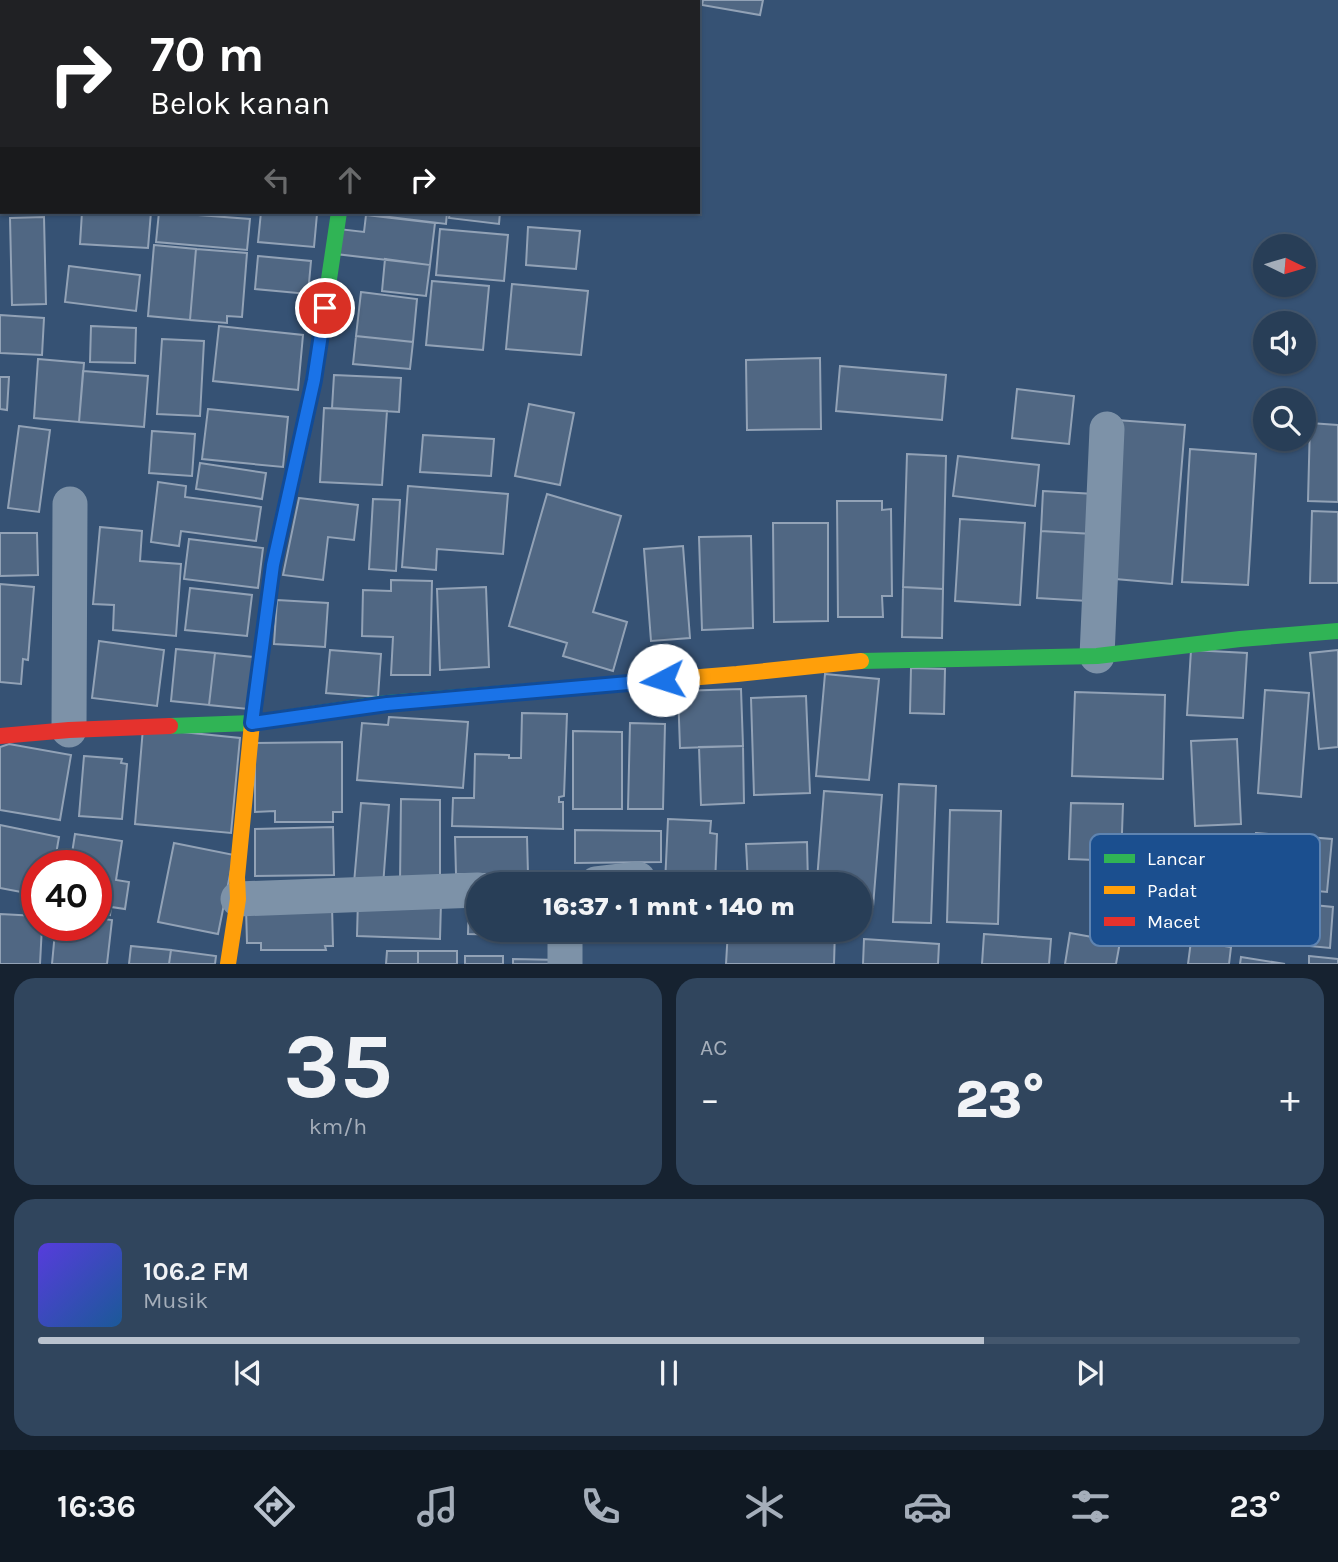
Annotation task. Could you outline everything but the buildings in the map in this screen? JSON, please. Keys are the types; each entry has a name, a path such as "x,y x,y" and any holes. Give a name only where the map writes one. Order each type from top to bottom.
{"street":[{"path":"228,964 238,899 237,877 252,723 273,565 314,380 339,214"},
{"path":"1097,656 1107,429"},
{"path":"69,730 70,504"},
{"path":"0,736 69,730 252,723 387,704 872,660 1097,656 1240,639 1338,631"},
{"path":"238,899 466,890"},
{"path":"565,942 565,964"}],"traffic: fast":[{"path":"268,606 273,565 314,380 339,214"},
{"path":"861,661 1097,656 1240,639 1338,631"},
{"path":"170,726 252,723 387,703 615,684"}],"traffic: slow":[{"path":"228,964 238,899 237,877 252,723 268,606"},
{"path":"615,684 861,661"}],"traffic: jam":[{"path":"0,736 170,726"}],"route":[{"path":"325,308 314,380 273,565 252,723 387,704 663,680"}]}
